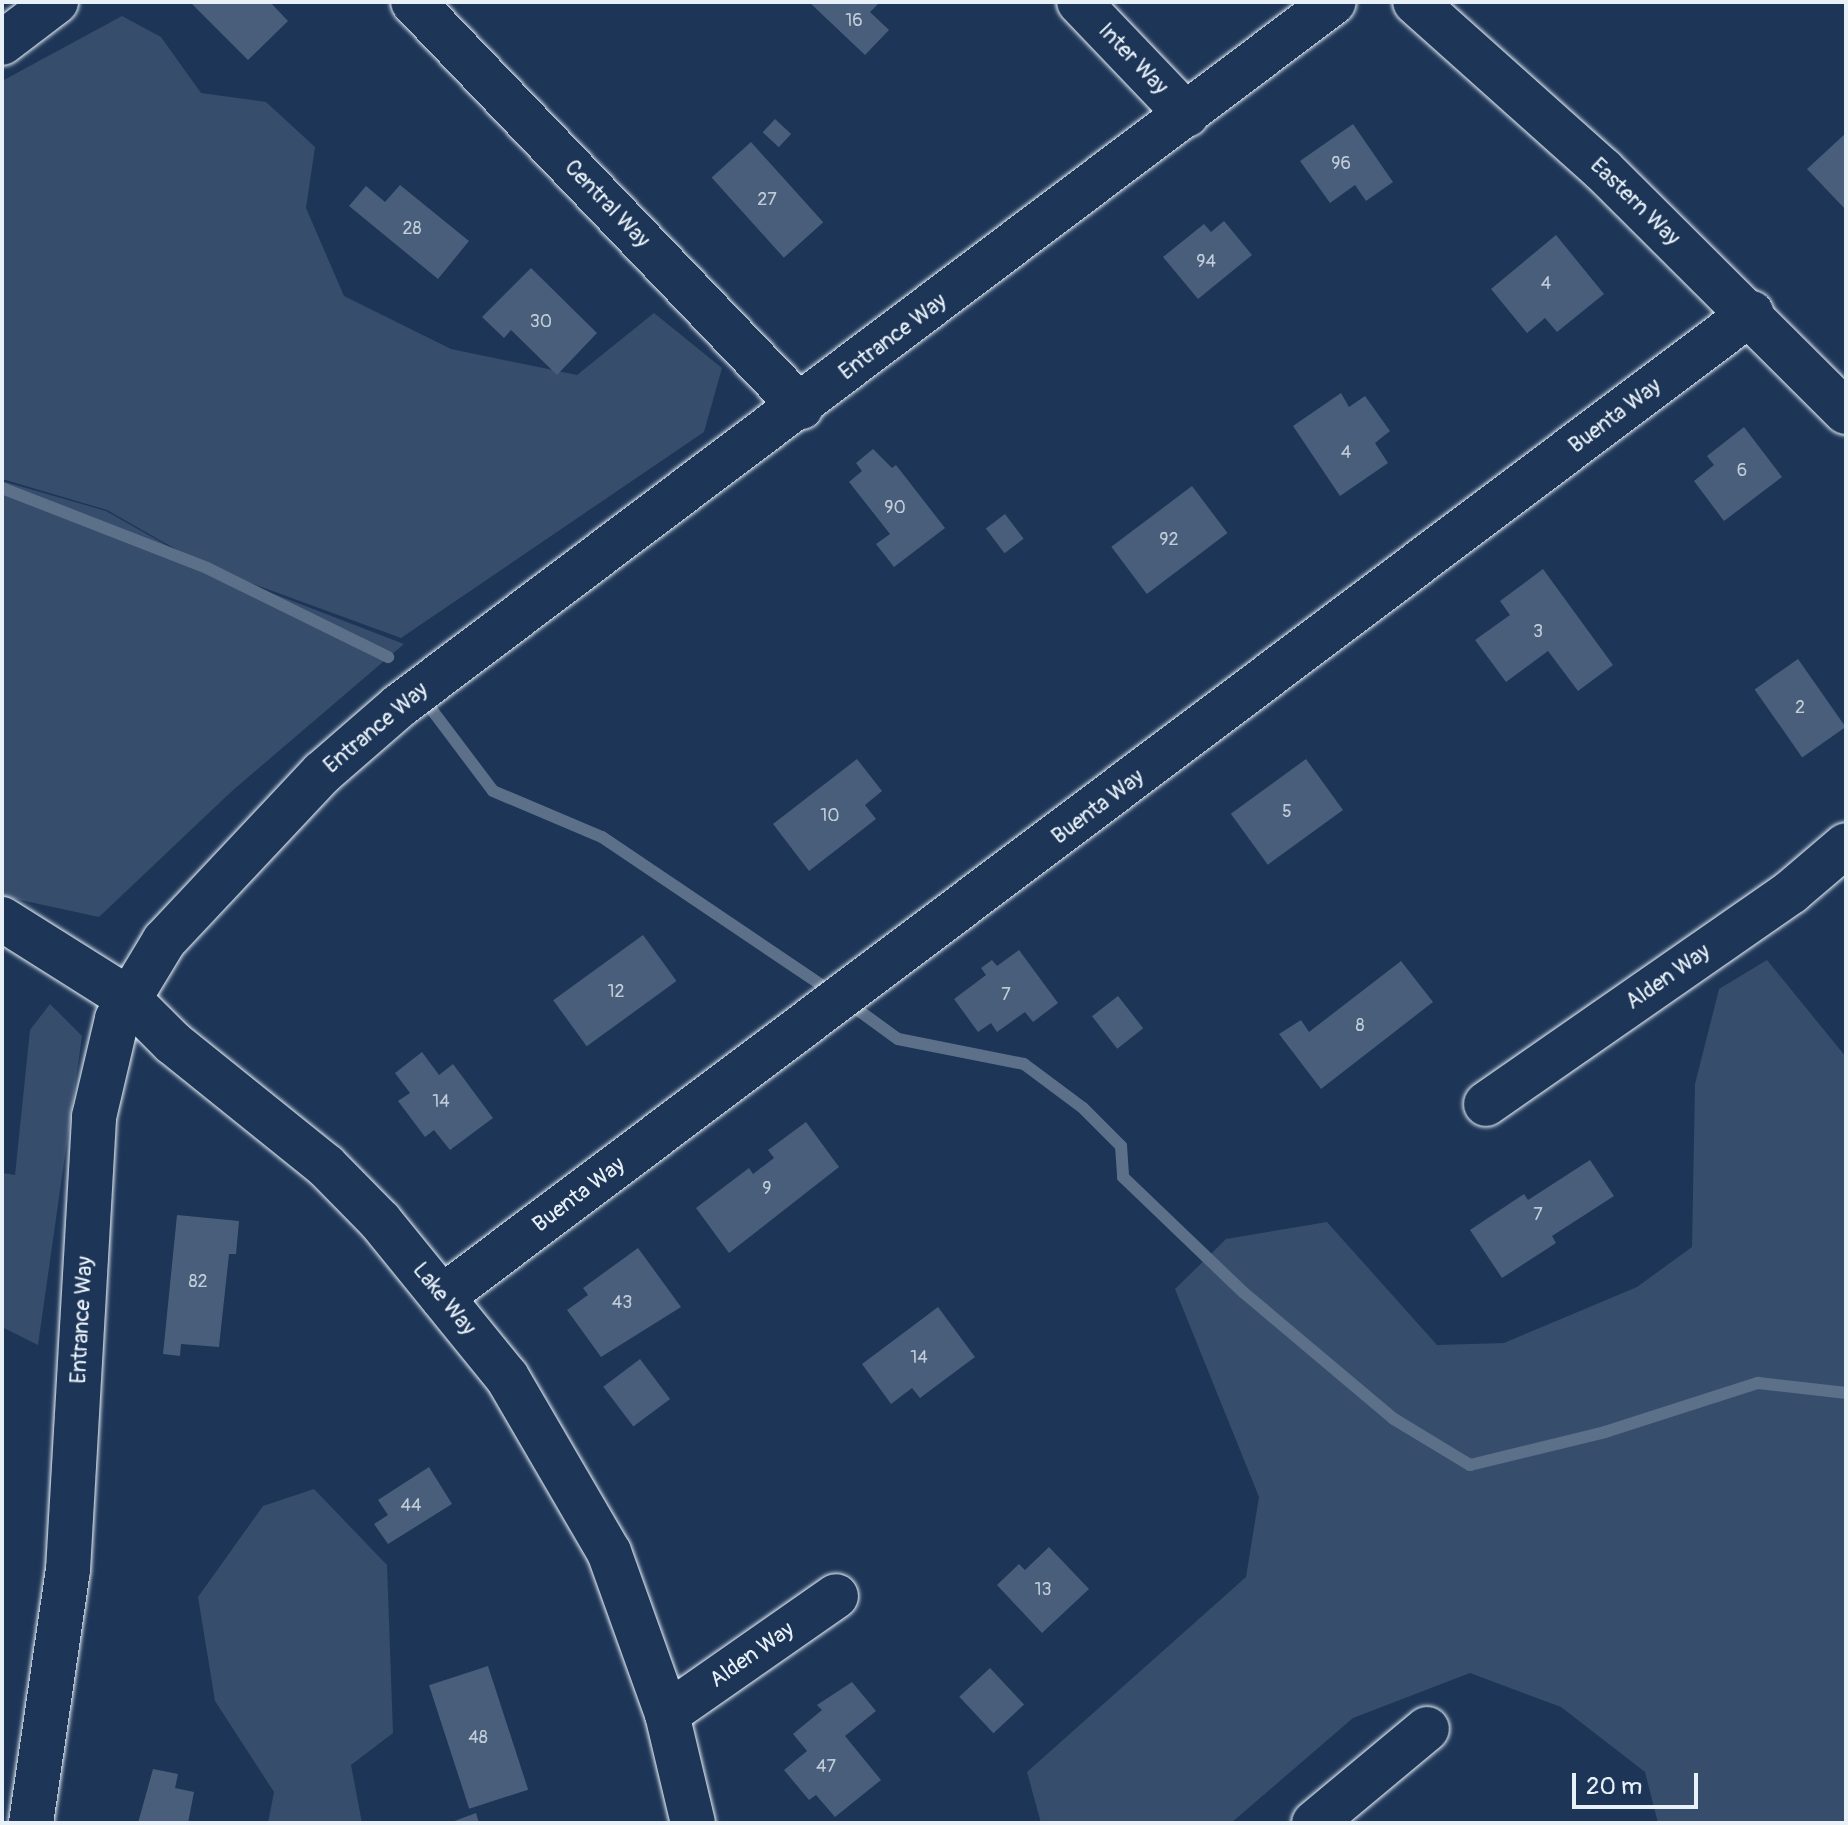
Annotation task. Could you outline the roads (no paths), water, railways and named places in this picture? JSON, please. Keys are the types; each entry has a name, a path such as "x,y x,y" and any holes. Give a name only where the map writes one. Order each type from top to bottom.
{"street":[{"path":"2,43 56,2"},
{"name":"Central Way","path":"413,2 801,407"},
{"name":"Inter Way","path":"1079,2 1187,115"},
{"name":"Entrance Way","path":"32,1818 68,1570 94,1117 117,1019 164,941 322,773 399,706 801,407 1334,2"},
{"name":"Eastern Way","path":"1415,2 1751,313 1846,412"},
{"name":"Buenta Way","path":"442,1297 1751,313"},
{"name":"Alden Way","path":"1486,1104 1791,892 1846,845"},
{"name":"Lake Way","path":"2,919 129,999 173,1043 326,1166 442,1297 507,1377 609,1552 667,1714 693,1823"},
{"name":"Alden Way","path":"667,1714 836,1596"},
{"path":"1314,1823 1427,1729"},
{"path":"2,1777 32,1818"}],"waterway":[{"path":"2,488 207,568 388,657"},
{"path":"432,710 493,791 602,837 832,992"},
{"path":"847,1002 898,1039 1024,1064 1083,1108 1121,1146 1123,1177 1243,1292 1394,1419 1470,1465 1605,1432 1758,1383 1846,1393"}]}
